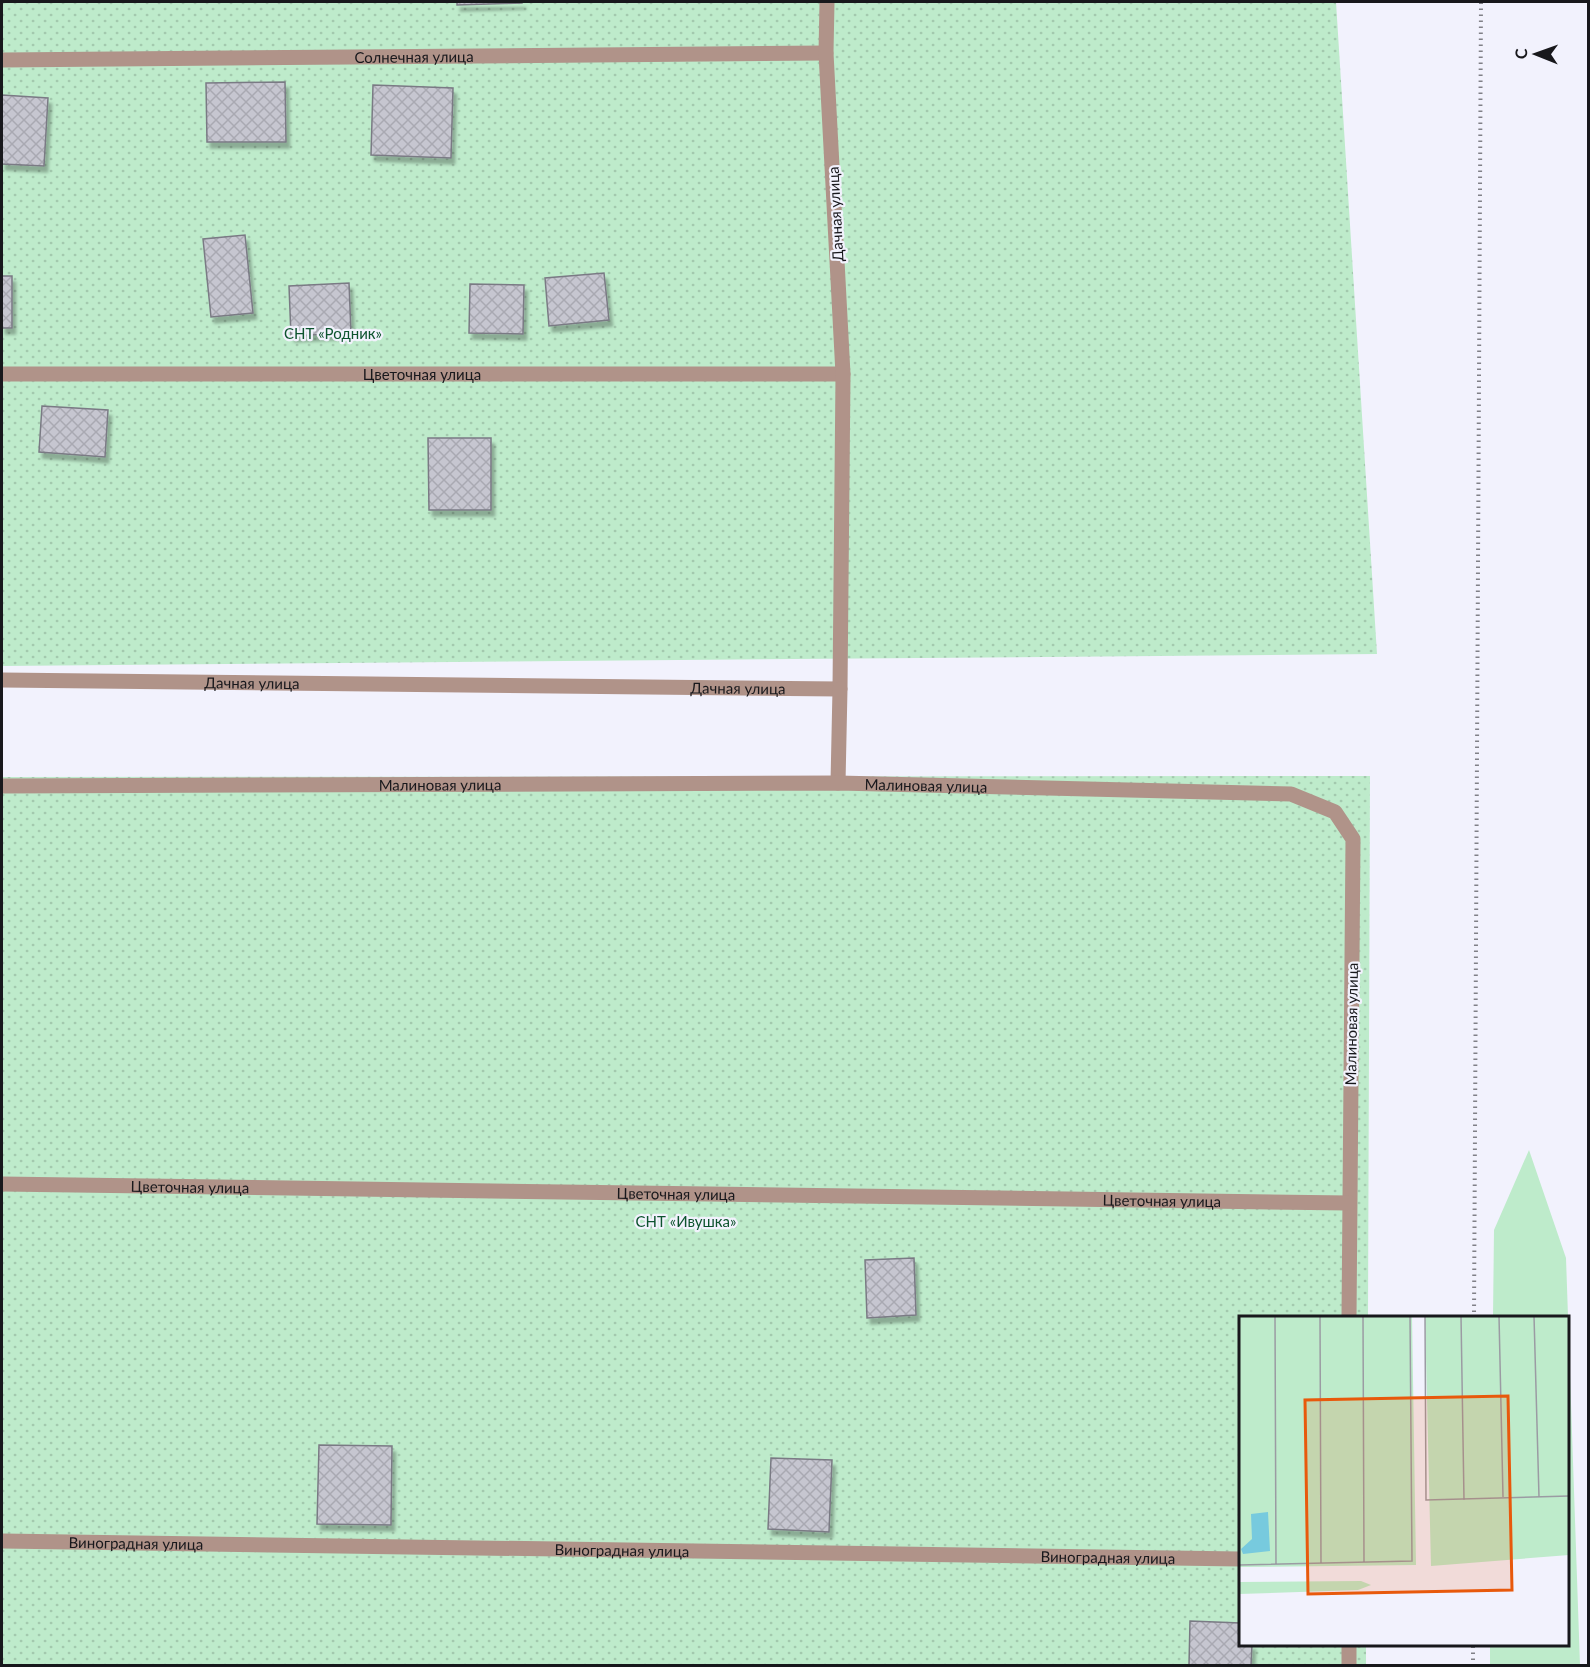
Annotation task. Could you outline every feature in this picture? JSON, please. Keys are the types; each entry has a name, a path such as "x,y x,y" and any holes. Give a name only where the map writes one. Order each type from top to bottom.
{"street":[{"name":"Дачная улица","path":"2,680 840,689 843,374 826,53 827,2"},
{"name":"Солнечная улица","path":"2,60 826,53"},
{"name":"Цветочная улица","path":"2,374 843,374"},
{"path":"838,783 840,689"},
{"name":"Малиновая улица","path":"2,786 838,783 1291,794 1335,812 1353,839 1349,1316"},
{"name":"Цветочная улица","path":"2,1184 1349,1203"},
{"name":"Виноградная улица","path":"2,1541 1239,1558"},
{"path":"1349,1646 1349,1665"}],"path":[{"path":"1474,1316 1481,2"},
{"path":"1473,1646 1473,1665"}],"green space":[{"name":"СНТ «Родник»","path":"2,2 1336,2 1377,654 2,666"},
{"name":"СНТ «Ивушка»","path":"1370,776 1368,1316 1239,1316 1239,1646 1366,1646 1366,1665 2,1665 2,777"},
{"path":"1529,1150 1566,1258 1568,1316 1493,1316 1494,1230"},
{"path":"1569,1345 1580,1665 1490,1665 1490,1646 1569,1646"}],"building":[{"path":"457,2 522,2 522,3 457,5"},
{"path":"285,82 286,142 207,142 206,83"},
{"path":"373,85 453,88 451,158 371,155"},
{"path":"2,95 48,98 44,166 2,164"},
{"path":"245,235 253,313 211,317 203,239"},
{"path":"604,273 609,320 549,326 545,278"},
{"path":"2,276 12,276 12,328 2,328"},
{"path":"349,283 351,333 291,336 289,286"},
{"path":"470,284 524,285 523,334 469,333"},
{"path":"42,406 108,410 105,457 39,452"},
{"path":"428,438 491,438 491,510 429,510"},
{"path":"914,1258 916,1315 867,1318 865,1260"},
{"path":"319,1445 392,1446 391,1525 317,1524"},
{"path":"771,1458 832,1460 829,1532 768,1529"},
{"path":"1190,1621 1239,1623 1239,1646 1252,1646 1251,1666 1189,1665"}]}
